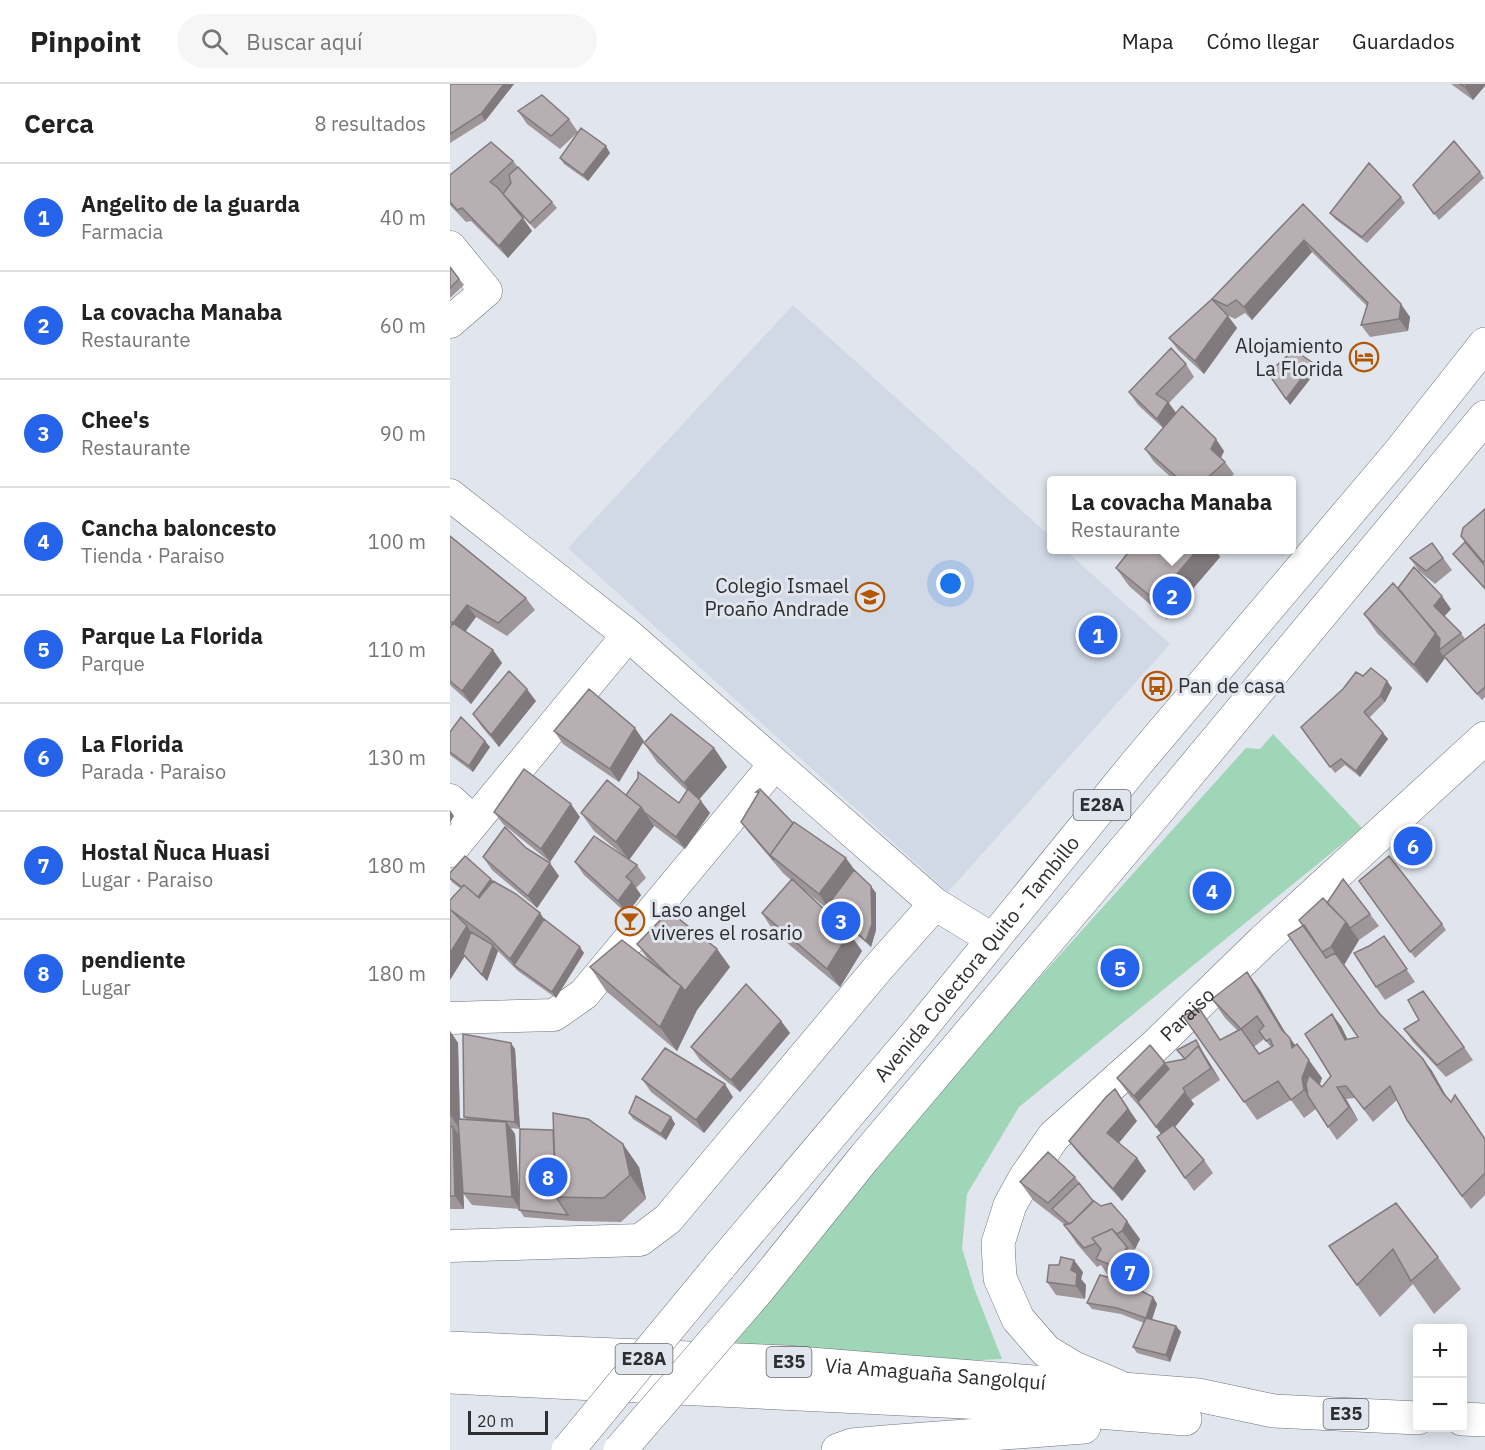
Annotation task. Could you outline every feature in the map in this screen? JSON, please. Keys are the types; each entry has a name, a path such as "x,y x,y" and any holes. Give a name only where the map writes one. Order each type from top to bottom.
{"main road":[{"name":"Avenida Colectora Quito - Tambillo","path":"568,1450 917,1033 1135,765 1399,453 1485,344"},
{"name":"Avenida Colectora Quito - Tambillo","path":"620,1450 758,1290 864,1158 1160,808 1485,417"},
{"name":"Paraiso","path":"1127,1390 1074,1368 1046,1351 1018,1319 1000,1278 998,1244 1010,1205 1025,1178 1054,1136 1156,1045 1263,941 1485,738"},
{"name":"Via Amaguaña Sangolquí","path":"450,1348 785,1362 1198,1395 1274,1411 1413,1418"},
{"path":"450,1377 974,1402 1185,1419"},
{"path":"838,1450 852,1445 885,1442 1274,1411"},
{"path":"1467,1419 1485,1420"}],"street":[{"path":"450,247 486,291 450,322"},
{"path":"450,495 628,635 935,904 992,939"},
{"path":"450,851 628,635"},
{"path":"450,1018 554,1015 584,994 775,764"},
{"path":"450,800 473,821"},
{"path":"450,1246 640,1240 668,1219 879,967 935,904"}],"shaded area":[{"name":"Colegio Ismael Proaño Andrade","path":"793,305 1047,534 1047,554 1069,554 1170,644 948,892 568,548"}],"green space":[{"path":"1273,734 1362,828 1019,1107 967,1194 962,1248 974,1288 1002,1359 896,1364 723,1346 852,1186 1246,748 1260,749"}],"building":[{"path":"450,84 504,84 481,114 450,134"},
{"path":"542,95 569,119 551,136 518,111"},
{"path":"581,128 606,146 583,175 560,158"},
{"path":"1454,141 1480,172 1434,214 1413,185"},
{"path":"491,142 513,161 490,182 498,188 523,218 499,246 462,208 457,210 450,202 450,175"},
{"path":"1369,163 1401,197 1362,237 1330,213"},
{"path":"518,167 552,202 530,223 503,194 511,183 509,175"},
{"path":"1303,204 1401,304 1399,319 1361,325 1368,303 1304,240 1244,307 1236,300 1227,306 1212,299"},
{"path":"450,267 459,279 450,288"},
{"path":"1212,299 1228,316 1195,361 1169,338"},
{"path":"1171,348 1186,364 1156,394 1168,402 1157,419 1129,392"},
{"path":"1294,350 1313,363 1286,399 1268,373"},
{"path":"1182,406 1216,439 1211,449 1225,462 1209,476 1175,476 1145,449"},
{"path":"1485,509 1485,560 1483,562 1461,536 1463,528"},
{"path":"450,536 526,598 498,623 467,605 453,623 450,621"},
{"path":"1465,542 1485,566 1485,588 1453,554"},
{"path":"1432,543 1443,558 1426,571 1410,558"},
{"path":"1127,554 1194,554 1155,600 1116,568"},
{"path":"1414,567 1442,596 1434,606 1461,633 1439,650 1440,639 1398,588"},
{"path":"1393,583 1436,633 1414,665 1364,614"},
{"path":"453,623 493,650 462,691 450,681 450,628"},
{"path":"1485,624 1485,687 1477,694 1444,656"},
{"path":"1371,668 1387,681 1380,696 1364,712 1383,733 1356,771 1341,759 1330,767 1301,727 1343,689 1356,672 1363,676"},
{"path":"509,671 527,689 491,735 473,714"},
{"path":"589,689 635,728 610,769 554,731"},
{"path":"671,714 714,748 684,783 644,743"},
{"path":"461,717 485,741 469,766 450,752 450,732"},
{"path":"524,769 571,804 541,849 494,812"},
{"path":"638,772 679,803 688,789 701,801 676,837 626,795 638,778"},
{"path":"607,780 641,807 616,842 581,813"},
{"path":"760,789 793,823 770,855 774,860 741,822 759,792 756,792"},
{"path":"794,822 846,858 819,894 770,855"},
{"path":"505,827 526,848 550,863 528,896 483,857"},
{"path":"594,836 637,865 626,877 632,882 618,901 575,862"},
{"path":"465,856 491,879 478,897 464,885 462,887 450,878 450,873"},
{"path":"1389,856 1442,924 1410,952 1359,881"},
{"path":"854,870 871,886 872,924 866,941 827,906"},
{"path":"792,879 849,933 827,969 762,913"},
{"path":"1343,879 1370,914 1350,928 1327,903"},
{"path":"493,881 516,894 540,913 510,959 489,938 451,910 467,926 450,953 450,900 464,885 479,898"},
{"path":"1323,898 1346,922 1331,947 1322,952 1299,920"},
{"path":"669,911 717,949 685,991 637,944"},
{"path":"544,919 580,947 552,992 514,965"},
{"path":"1304,925 1326,958 1335,953 1379,1013 1423,1059 1451,1102 1455,1095 1485,1139 1485,1173 1462,1196 1407,1120 1390,1086 1364,1109 1346,1086 1337,1087 1349,1107 1328,1127 1308,1096 1306,1084 1309,1075 1322,1087 1331,1076 1305,1034 1332,1014 1345,1040 1358,1037 1288,935"},
{"path":"471,932 493,945 482,975 463,954"},
{"path":"1384,936 1407,969 1376,987 1354,953"},
{"path":"622,940 681,986 660,1027 590,967"},
{"path":"1247,972 1282,1030 1290,1038 1292,1048 1297,1044 1309,1060 1302,1078 1304,1090 1291,1100 1278,1081 1244,1102 1183,1016 1199,1008 1220,1040 1241,1029 1212,999","holes":["1257,1016 1264,1026 1259,1031 1266,1041 1270,1039 1273,1046 1259,1054 1241,1029"]},
{"path":"746,984 781,1021 731,1080 691,1047"},
{"path":"1423,991 1464,1047 1437,1065 1404,1029 1419,1020 1408,1000"},
{"path":"463,1034 511,1043 515,1122 464,1117"},
{"path":"1196,1040 1202,1052 1198,1046 1185,1059 1177,1050"},
{"path":"1150,1045 1165,1063 1134,1096 1117,1078"},
{"path":"1198,1046 1211,1068 1183,1088 1185,1092 1156,1127 1138,1102 1169,1069 1164,1063 1185,1059"},
{"path":"665,1048 725,1084 696,1120 642,1079"},
{"path":"1115,1089 1128,1109 1107,1133 1137,1158 1113,1189 1069,1141"},
{"path":"636,1096 671,1117 661,1134 629,1113"},
{"path":"553,1113 588,1119 623,1144 630,1175 604,1198 556,1197"},
{"path":"458,1119 506,1122 512,1197 463,1193"},
{"path":"1173,1125 1204,1160 1185,1178 1157,1137"},
{"path":"450,1126 453,1127 455,1196 450,1196"},
{"path":"520,1129 553,1130 556,1197 568,1215 519,1210"},
{"path":"1048,1152 1075,1177 1048,1203 1020,1182"},
{"path":"1079,1183 1093,1201 1069,1224 1052,1209"},
{"path":"1094,1201 1101,1206 1111,1203 1127,1221 1122,1231 1117,1234 1112,1229 1092,1238 1096,1243 1084,1248 1064,1225 1071,1223"},
{"path":"1396,1203 1438,1257 1411,1281 1393,1249 1357,1285 1329,1246"},
{"path":"1112,1229 1127,1247 1119,1268 1096,1259 1101,1249 1092,1238"},
{"path":"1061,1257 1074,1260 1071,1270 1077,1273 1076,1286 1047,1282 1049,1265 1059,1265"},
{"path":"1100,1275 1123,1281 1153,1297 1146,1318 1117,1308 1087,1303"},
{"path":"1146,1318 1176,1326 1166,1355 1133,1347"}],"place":[{"name":"Alojamiento La Florida","path":"1364,357"},
{"name":"La covacha Manaba","path":"1172,596"},
{"name":"Colegio Ismael Proaño Andrade","path":"870,597"},
{"name":"Angelito de la guarda","path":"1098,635"},
{"name":"Pan de casa","path":"1157,686"},
{"name":"La Florida","path":"1413,846"},
{"name":"Cancha baloncesto","path":"1212,891"},
{"name":"Laso angel viveres el rosario","path":"630,921"},
{"name":"Chee's","path":"841,921"},
{"name":"Parque La Florida","path":"1120,968"},
{"name":"pendiente","path":"548,1177"},
{"name":"Hostal Ñuca Huasi","path":"1130,1272"}]}
